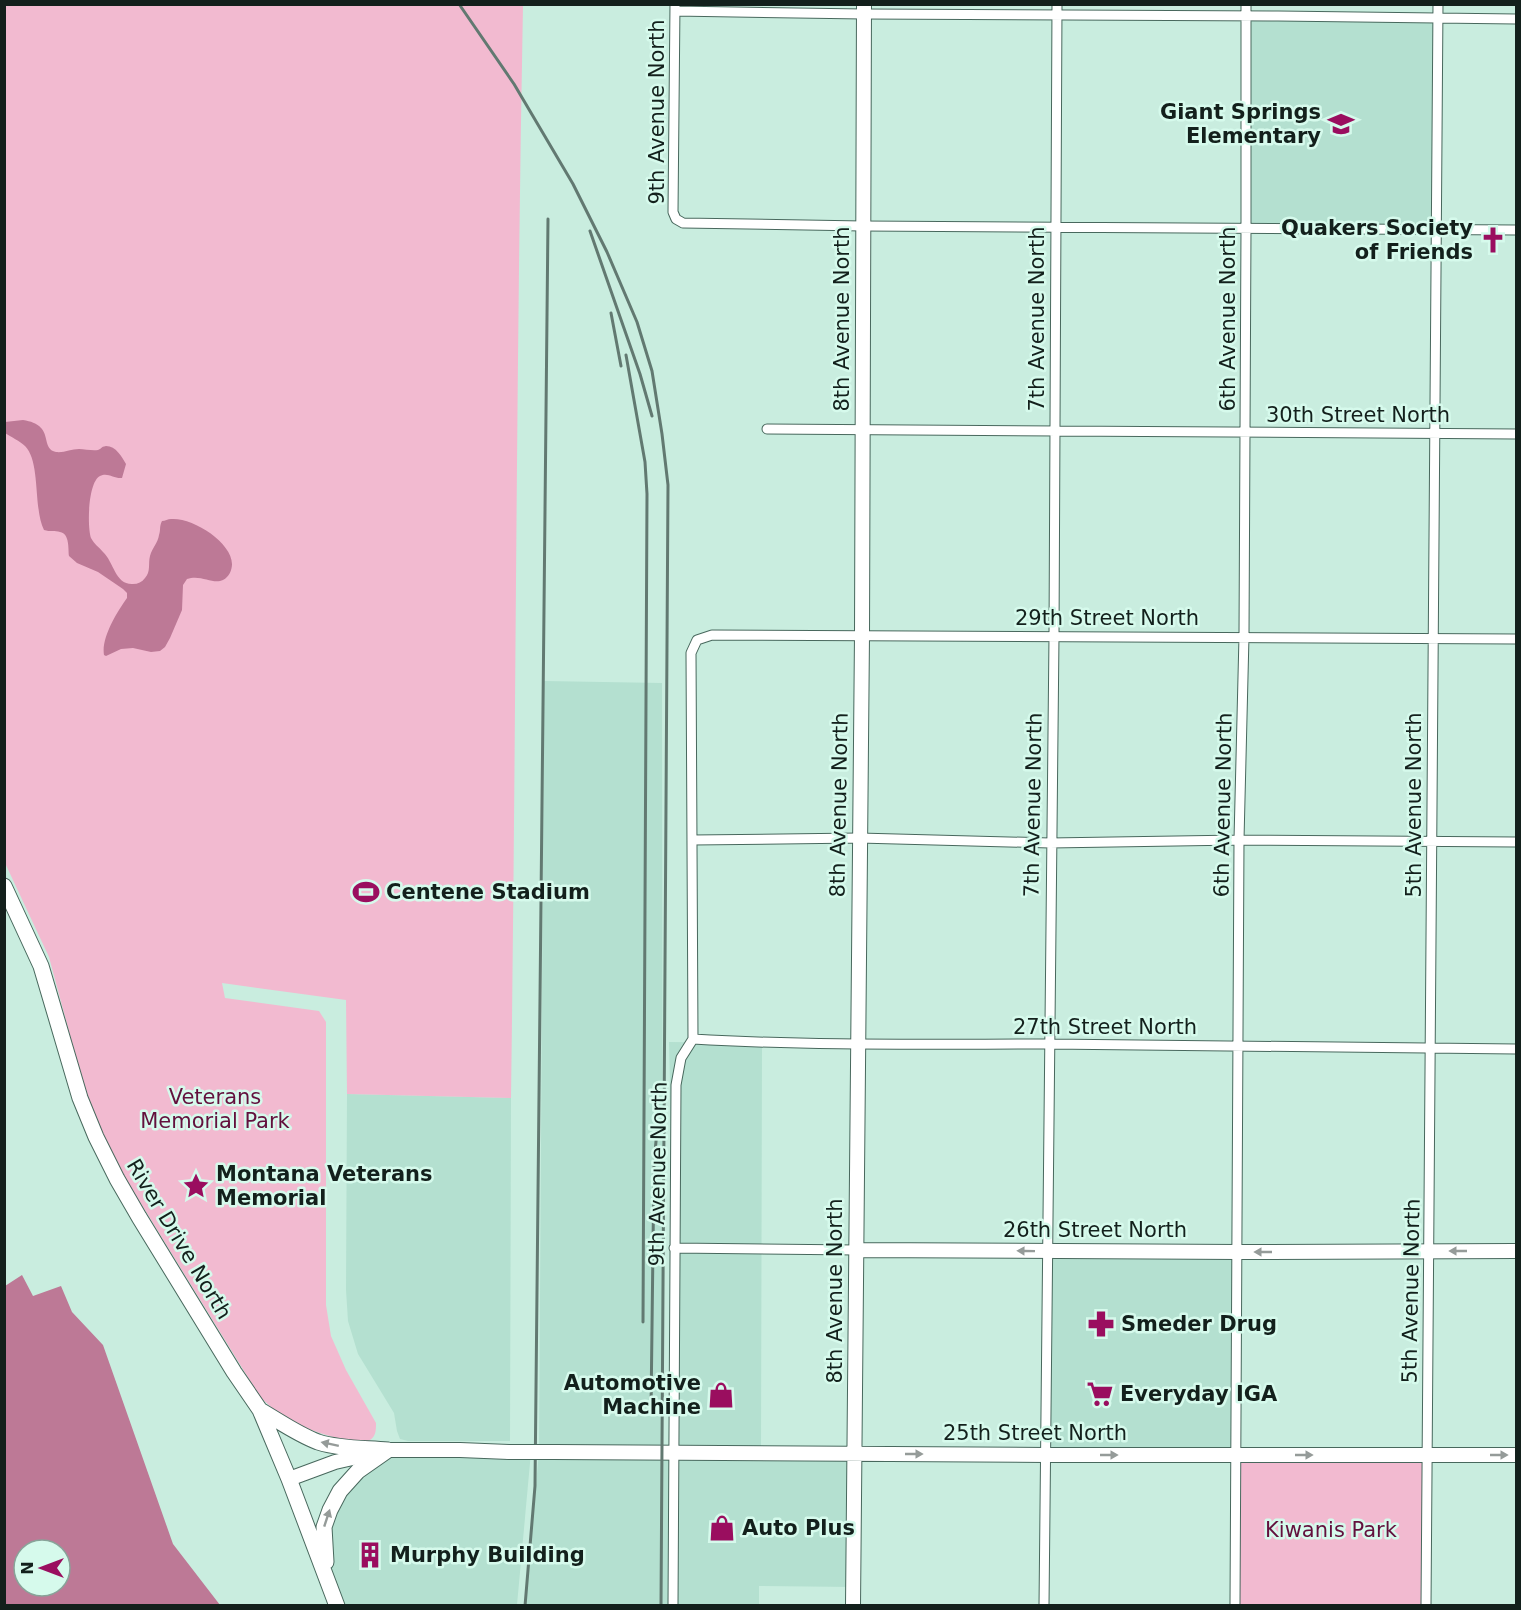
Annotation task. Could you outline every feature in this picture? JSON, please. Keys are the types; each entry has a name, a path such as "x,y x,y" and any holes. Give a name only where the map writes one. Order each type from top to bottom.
{"main road":[{"name":"River Drive North","path":"4,886 41,966 80,1098 96,1137 139,1217 234,1372 260,1410 337,1605"},
{"path":"260,1410 319,1442 388,1450"},
{"path":"326,1576 324,1527 330,1509 340,1491 358,1471 388,1450"}],"street":[{"name":"6th Avenue North","path":"1235,1605 1239,840 1244,636 1245,4"},
{"name":"5th Avenue North","path":"1426,1605 1438,4"},
{"path":"675,8 1057,10 1245,16 1516,19"},
{"name":"9th Avenue North","path":"675,8 674,212 676,219 682,224 863,226"},
{"name":"8th Avenue North","path":"853,1605 862,635 864,9"},
{"name":"7th Avenue North","path":"1044,1605 1047,1455 1050,843 1054,636 1057,10"},
{"path":"863,226 1516,230"},
{"name":"30th Street North","path":"767,429 1516,434"},
{"name":"29th Street North","path":"698,640 712,635 1516,639"},
{"name":"9th Avenue North","path":"673,1605 676,1085 681,1058 693,1039 691,653 698,640"},
{"path":"693,840 860,838 1050,843 1239,840 1516,842"},
{"name":"27th Street North","path":"693,1039 858,1045 1050,1044 1516,1049"},
{"name":"26th Street North","path":"674,1248 1238,1252 1516,1251"},
{"path":"289,1479 335,1462 388,1450"},
{"name":"25th Street North","path":"388,1450 1047,1455 1516,1455"}],"shaded area":[{"name":"Giant Springs Elementary","path":"1245,16 1437,18 1436,230 1246,229"},
{"path":"23,420 40,427 48,446 56,452 79,449 98,450 110,446 123,458 126,464 122,478 106,475 96,480 91,495 89,515 91,538 107,556 122,581 137,584 147,576 150,556 162,521 180,519 189,522 209,532 225,547 232,564 231,571 225,579 219,581 187,579 183,585 182,610 170,638 160,651 151,652 133,648 121,649 104,655 107,633 127,598 127,593 98,572 77,563 69,556 68,542 63,533 44,530 30,453 23,444 5,433 5,422"},
{"path":"544,681 662,683 663,1453 673,1453 674,1248 669,1042 762,1043 761,1453 855,1454 854,1587 759,1586 759,1605 525,1606 539,1452"},
{"path":"347,1094 511,1098 510,1441 408,1441 400,1439 394,1413 358,1354 348,1321 346,1290"},
{"path":"1048,1251 1238,1252 1236,1455 1047,1455"},
{"path":"22,1275 33,1296 61,1286 72,1312 103,1345 173,1544 220,1605 5,1605 5,1286"},
{"path":"388,1450 531,1452 517,1605 337,1605 326,1576 330,1510"}],"green space":[{"name":"Veterans Memorial Park","path":"5,5 523,5 511,1098 347,1094 346,1000 222,983 225,998 319,1011 326,1022 326,1305 331,1336 346,1370 376,1423 375,1435 363,1442 341,1439 302,1426 285,1418 260,1397 124,1176 98,1125 82,1080 49,957 5,863"},
{"name":"Kiwanis Park","path":"1236,1455 1427,1455 1426,1605 1235,1606"}],"railway":[{"path":"459,4 514,84 573,184 607,252 637,322 652,371 662,434 668,485 661,1606"},
{"path":"525,1606 535,1486 548,219"},
{"path":"590,231 640,374 652,416"},
{"path":"611,313 621,366"},
{"path":"626,355 645,462 647,494 643,1322"},
{"path":"651,1409 654,1164 657,1130"}],"place":[{"name":"Giant Springs Elementary","path":"1341,124"},
{"name":"Quakers Society of Friends","path":"1493,240"},
{"name":"Centene Stadium","path":"366,892"},
{"name":"Montana Veterans Memorial","path":"196,1186"},
{"name":"Smeder Drug","path":"1101,1324"},
{"name":"Everyday IGA","path":"1100,1394"},
{"name":"Automotive Machine","path":"721,1395"},
{"name":"Auto Plus","path":"722,1528"},
{"name":"Murphy Building","path":"370,1555"}]}
